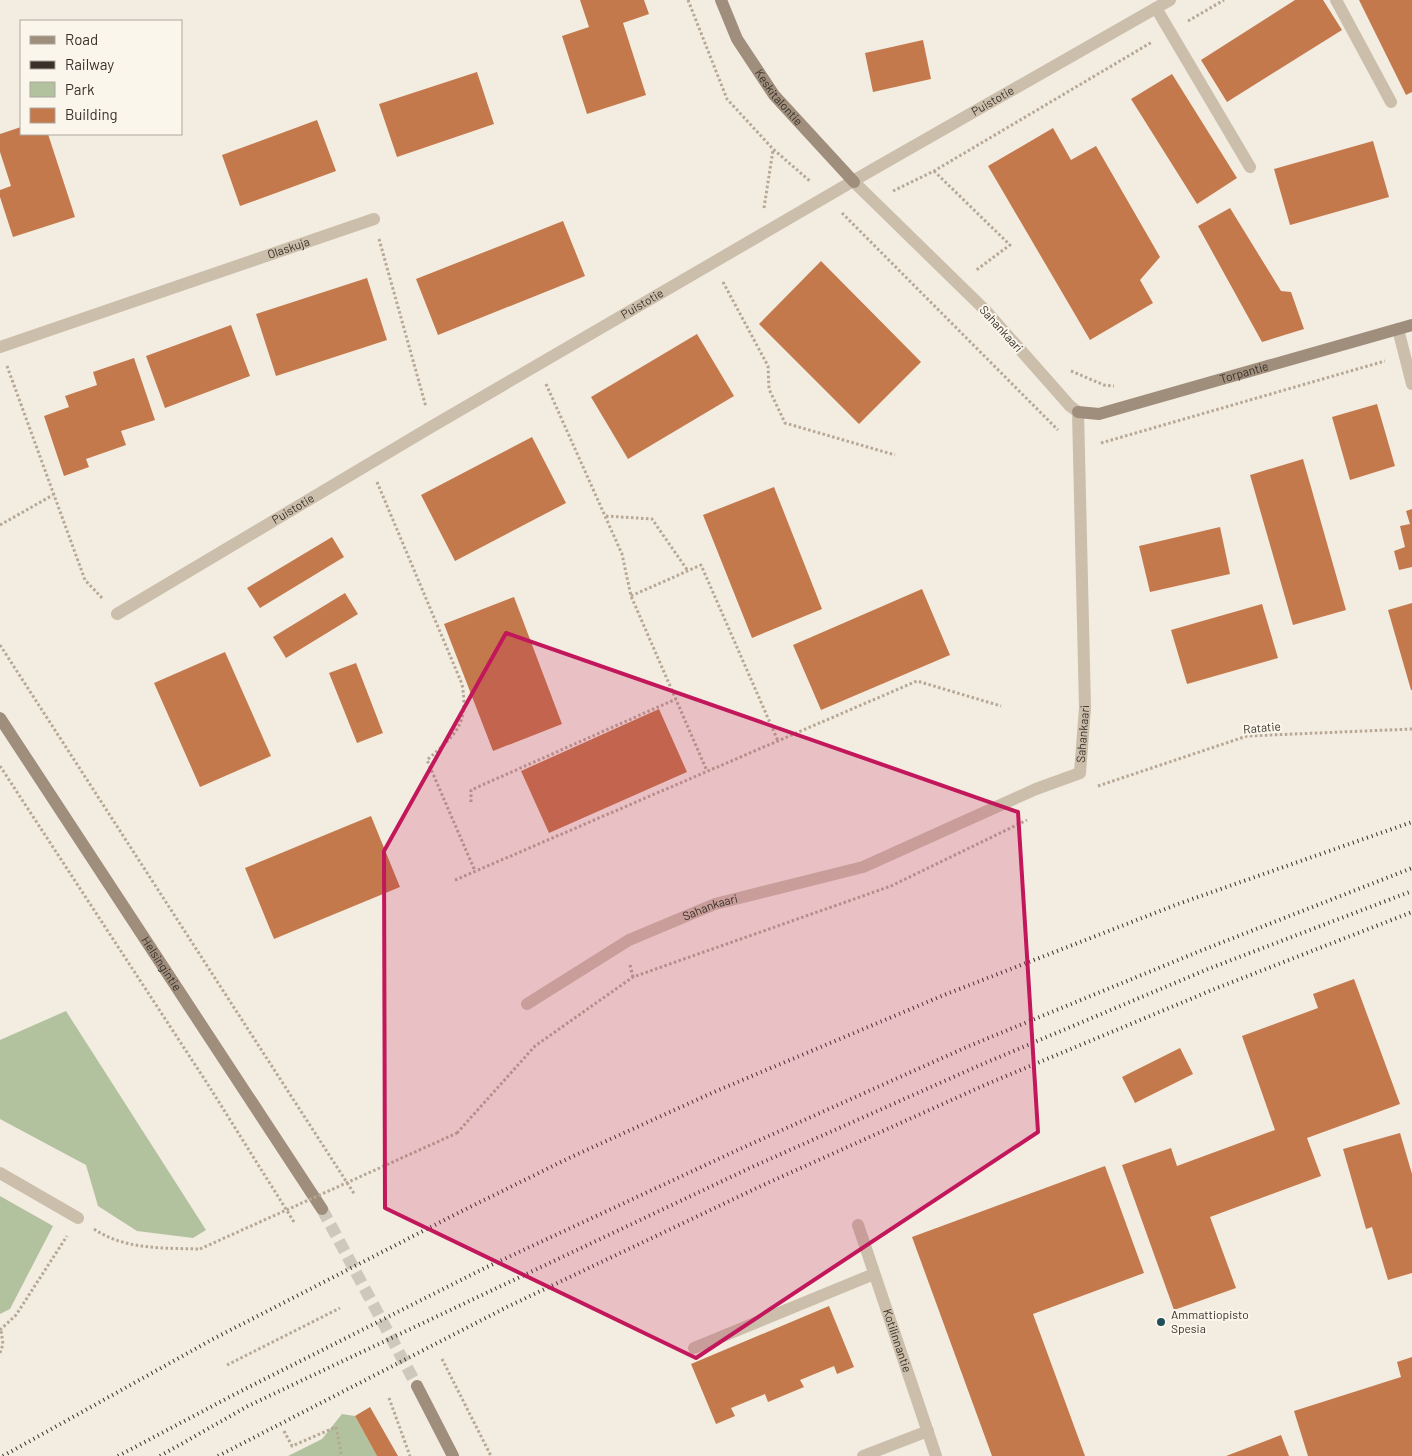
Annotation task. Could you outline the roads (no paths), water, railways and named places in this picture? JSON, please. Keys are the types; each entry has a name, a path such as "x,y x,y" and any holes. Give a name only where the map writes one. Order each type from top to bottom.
{"main road":[{"name":"Keskitalontie","path":"721,0 737,39 774,95 854,182"},
{"name":"Torpantie","path":"1078,412 1099,414 1412,325"},
{"name":"Helsingintie","path":"0,718 322,1209"},
{"path":"417,1386 453,1456"}],"street":[{"name":"Puistotie","path":"117,614 369,463 1170,0"},
{"path":"1336,0 1390,102"},
{"path":"1156,8 1250,167"},
{"name":"Sahankaari","path":"527,1004 629,940 714,904 863,867 1036,789 1080,773 1085,708 1078,412 1070,406 986,311 854,182"},
{"name":"Olaskuja","path":"0,347 374,219"},
{"path":"1398,329 1412,384"},
{"path":"0,1173 78,1218"},
{"name":"Kotilinnantie","path":"858,1225 936,1456"},
{"path":"694,1348 874,1274"},
{"path":"863,1456 928,1431"}],"tunnel":[{"path":"322,1209 417,1386"}],"railway":[{"path":"3,1456 213,1339 460,1212 569,1158 714,1092 944,995 1178,904 1412,822"},
{"path":"118,1456 241,1391 487,1267 742,1148 969,1046 1200,951 1412,868"},
{"path":"160,1456 248,1406 752,1167 978,1066 1208,969 1412,891"},
{"path":"218,1456 507,1307 761,1186 987,1084 1217,988 1412,912"}],"place":[{"name":"Ammattiopisto Spesia","path":"1161,1322"}]}
